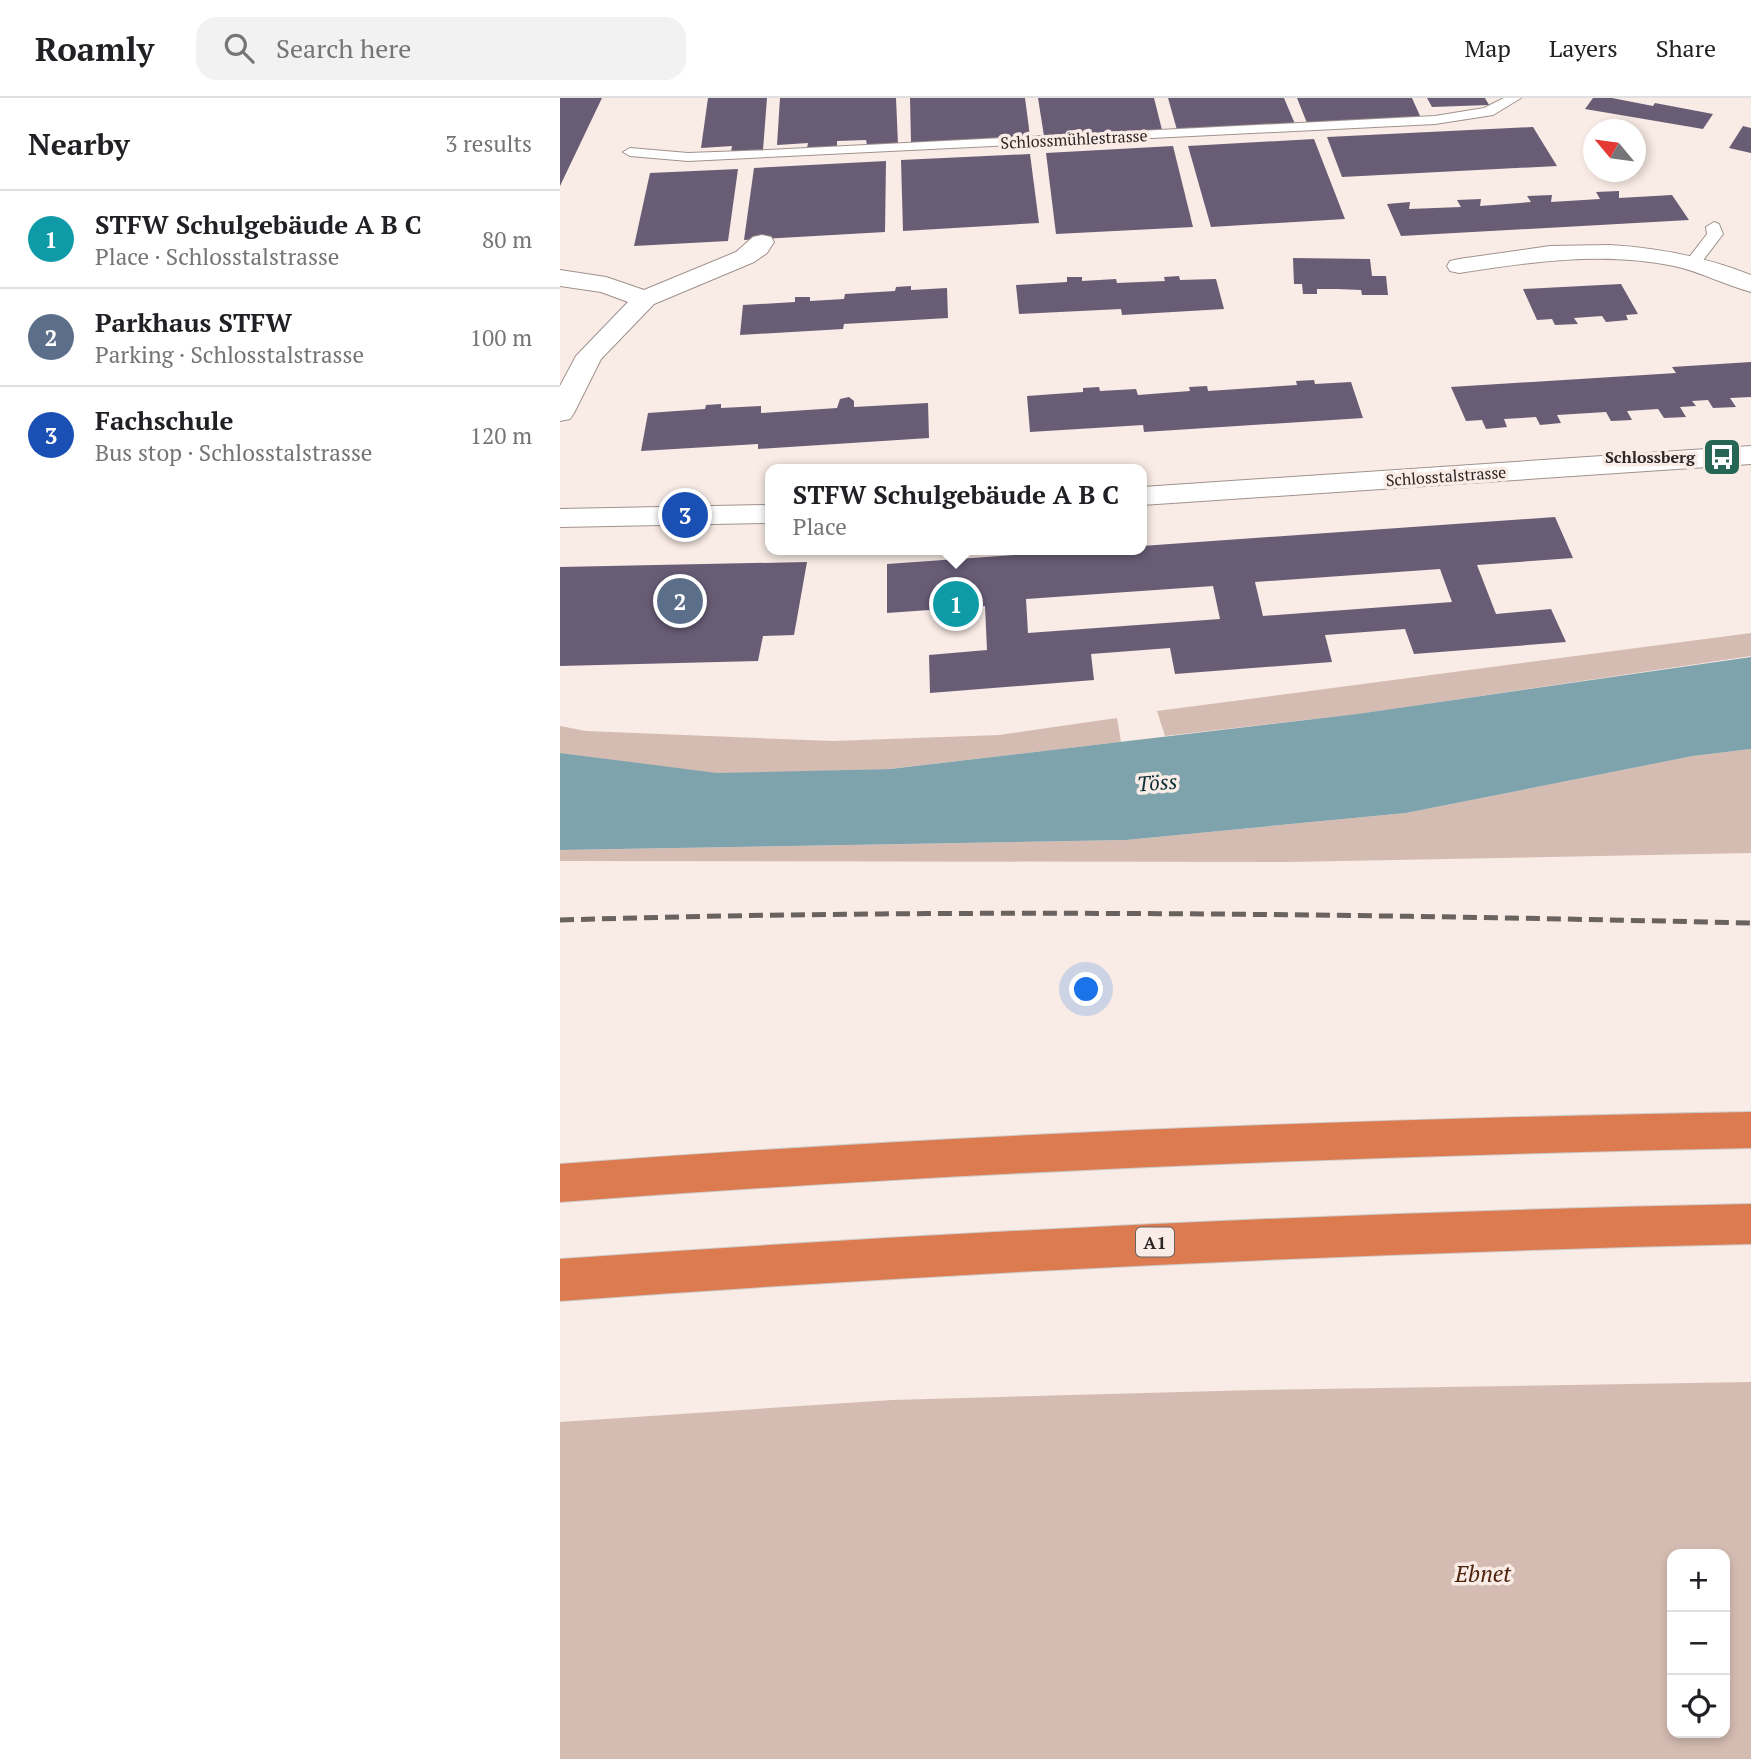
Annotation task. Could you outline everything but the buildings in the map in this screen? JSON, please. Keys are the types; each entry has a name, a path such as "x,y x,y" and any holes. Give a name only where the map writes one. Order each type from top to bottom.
{"highway":[{"path":"560,1183 889,1161 1194,1145 1751,1130"},
{"name":"A1","path":"560,1280 883,1257 1185,1241 1751,1224"}],"street":[{"path":"560,413 589,356 645,299 745,257 762,242"},
{"path":"1459,266 1516,256 1595,251 1650,255 1692,264 1751,284"},
{"path":"560,278 607,285 645,299"},
{"name":"Schlosstalstrasse","path":"1147,496 1751,455"},
{"path":"560,518 765,513"}],"lane":[{"name":"Schlossmühlestrasse","path":"629,152 688,156 768,154 1435,120 1488,112 1514,98"},
{"path":"1692,264 1715,234 1714,227"}],"green space":[{"path":"1751,633 1751,656 1358,714 1165,736 1157,711"},
{"path":"1117,718 1121,742 889,769 716,774 560,753 560,726 586,731 833,741 999,735"},
{"path":"1751,749 1751,853 1290,862 560,861 560,850 1126,840 1406,813 1693,756"},
{"name":"Ebnet","path":"1751,1382 1751,1759 560,1759 560,1422 892,1400 1256,1390"}],"water":[{"name":"Töss","path":"1751,657 1751,749 1693,756 1406,813 1126,840 560,850 560,753 717,773 890,769 1357,714"}],"railway":[{"path":"560,920 1007,913 1751,923"}],"place":[{"name":"Schlossberg","path":"1722,457"},
{"name":"Fachschule","path":"685,515"},
{"name":"Parkhaus STFW","path":"680,601"},
{"name":"STFW Schulgebäude A B C","path":"956,604"}]}
